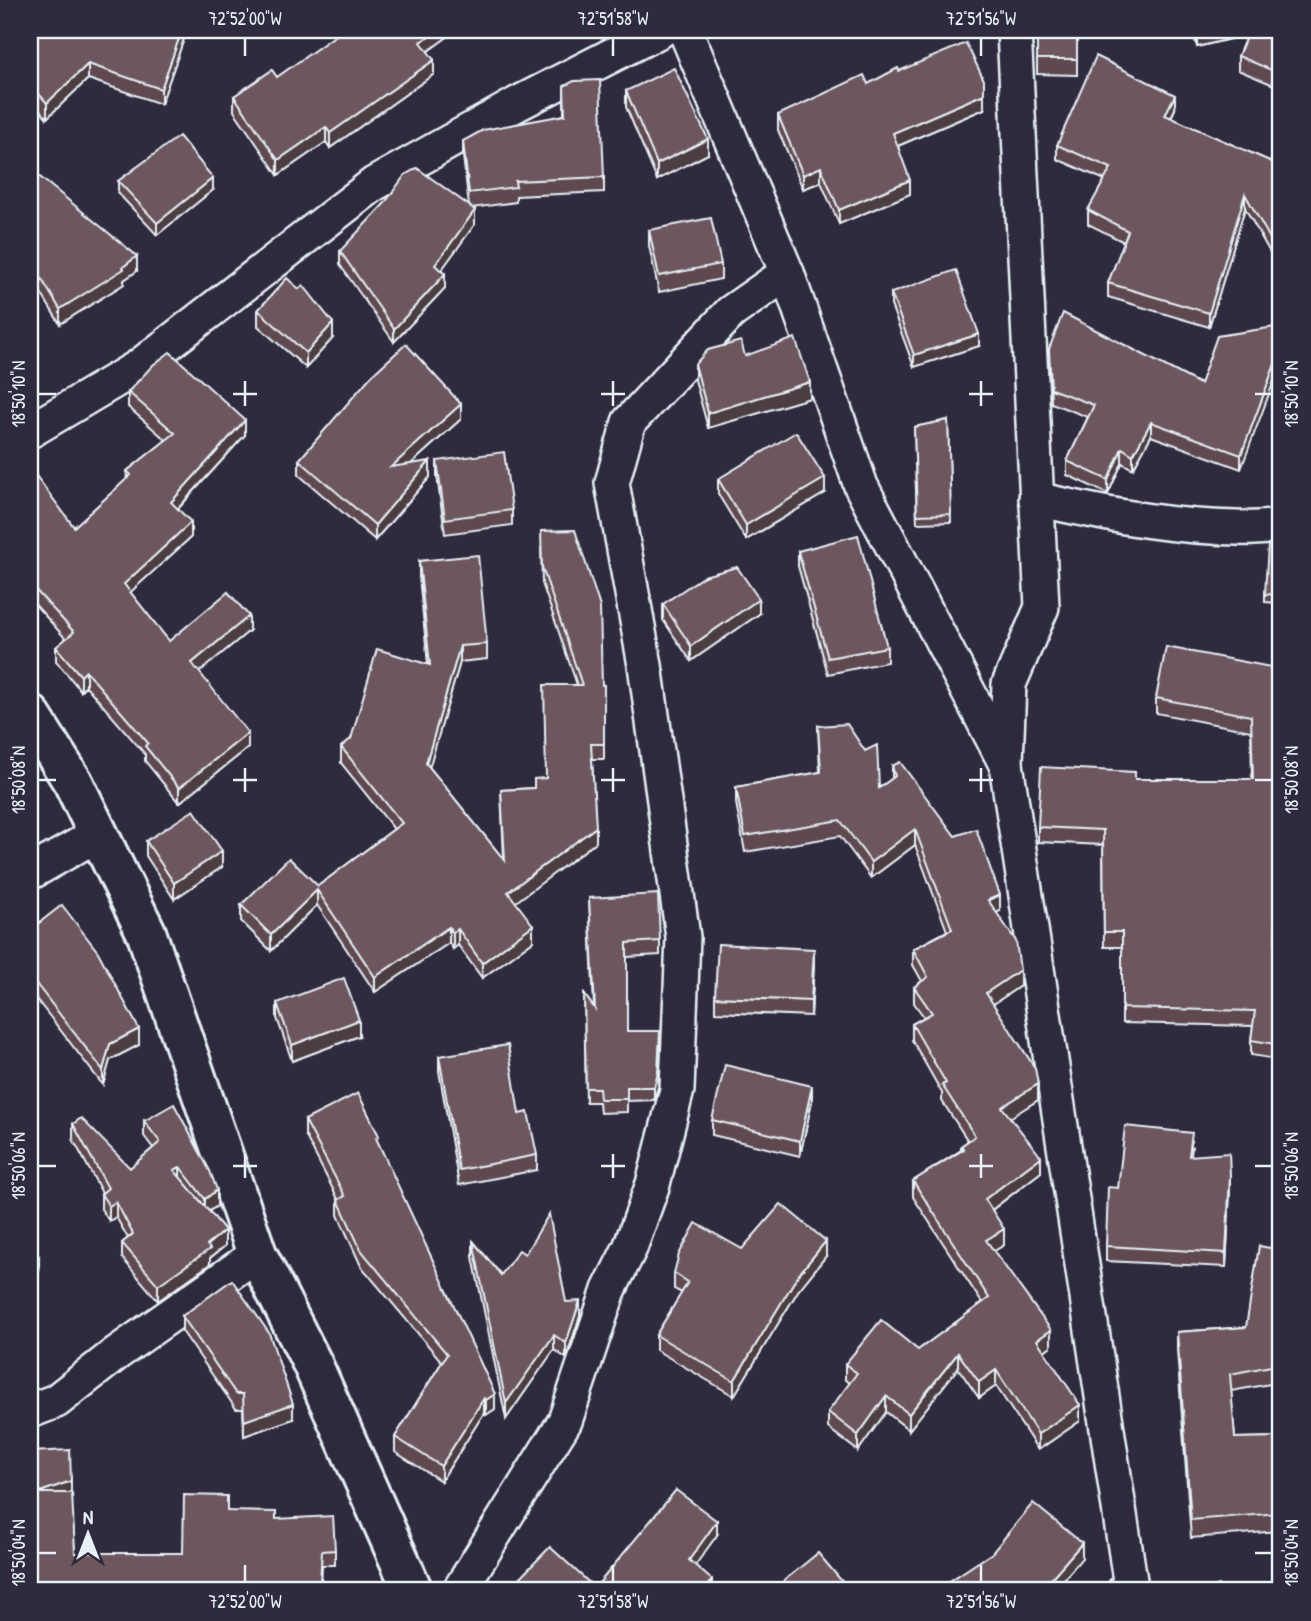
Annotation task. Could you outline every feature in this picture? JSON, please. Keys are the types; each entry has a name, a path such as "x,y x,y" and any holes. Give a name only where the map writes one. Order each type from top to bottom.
{"street":[{"path":"30,431 138,367 374,184 517,104 661,30"},
{"path":"685,30 787,273 861,485 1006,764"},
{"path":"1014,30 1042,607 1009,684 1006,764 1131,1587 1124,1591"},
{"path":"459,1591 565,1421 609,1290 630,1248 653,1184 677,1090 682,937 645,665 612,483 629,422 731,312 787,273"},
{"path":"1036,499 1122,518 1183,526 1259,529 1281,524"},
{"path":"30,714 73,782 146,932 257,1254 312,1363 413,1591"},
{"path":"30,873 98,834"},
{"path":"30,1411 56,1401 117,1353 257,1254"}],"building":[{"path":"30,30 182,30 161,89 88,64 47,103 30,84"},
{"path":"343,30 437,30 421,42 434,60 330,133 326,127 278,160 234,96 272,70 277,77"},
{"path":"1037,30 1077,30 1077,59 1037,59"},
{"path":"1249,30 1281,30 1281,74 1238,56"},
{"path":"966,43 984,80 984,94 893,133 910,180 839,210 821,167 803,175 778,115 864,75 868,84 898,68 899,71"},
{"path":"1096,56 1175,95 1165,115 1281,166 1281,258 1245,194 1209,313 1108,283 1128,231 1088,210 1111,168 1057,145"},
{"path":"674,68 708,139 657,164 626,91"},
{"path":"600,80 604,177 515,181 516,187 469,193 463,141 483,130 565,115 564,86 574,81"},
{"path":"179,136 213,178 157,223 118,181"},
{"path":"417,168 475,210 435,265 445,274 394,329 340,251 384,204 405,175"},
{"path":"30,169 137,256 123,267 124,269 60,309 30,260"},
{"path":"711,218 721,264 659,276 649,230"},
{"path":"956,270 979,334 914,355 891,293"},
{"path":"287,278 299,289 303,285 333,323 306,353 258,310"},
{"path":"1063,313 1200,384 1217,336 1281,326 1281,348 1241,455 1151,422 1133,455 1122,448 1108,480 1067,461 1094,405 1051,389 1049,349"},
{"path":"795,338 810,382 708,413 695,364 708,350 741,341 745,356"},
{"path":"406,344 461,404 391,467 430,461 375,525 299,460 372,375"},
{"path":"170,352 245,420 171,502 191,522 124,584 169,641 228,592 249,616 192,663 248,733 179,788 145,746 148,743 86,671 81,676 56,647 74,632 30,584 30,470 74,527 131,475 127,471 175,433 128,392 153,365"},
{"path":"948,420 951,514 917,515 914,427"},
{"path":"796,432 825,478 746,525 718,479"},
{"path":"504,452 512,510 445,519 437,461"},
{"path":"575,530 600,607 604,744 591,744 596,827 508,892 533,925 482,963 458,929 453,933 449,927 375,977 317,890 271,935 241,905 289,858 318,886 402,823 341,747 351,739 377,649 430,665 419,561 478,555 487,644 460,646 426,763 505,861 501,790 534,788 534,779 546,778 544,685 582,685 542,567 541,531"},
{"path":"858,535 887,647 828,658 798,551"},
{"path":"1268,544 1281,545 1281,595 1265,594"},
{"path":"737,567 759,599 691,646 663,604 704,576"},
{"path":"1166,647 1281,669 1281,820 1278,820 1274,994 1281,995 1281,1045 1251,1040 1255,1011 1122,1008 1122,932 1104,932 1103,830 1038,827 1041,767 1135,772 1135,779 1253,779 1251,716 1156,698"},
{"path":"847,724 865,751 877,745 879,788 895,776 892,766 900,762 955,836 976,829 1000,895 988,900 1016,941 1020,970 986,993 1035,1068 1038,1084 1002,1107 1041,1157 985,1199 1004,1229 986,1240 1051,1330 1037,1340 1080,1405 1038,1434 996,1370 979,1382 958,1353 909,1414 886,1396 858,1435 828,1412 857,1373 845,1364 881,1320 918,1350 989,1298 913,1181 964,1149 961,1146 975,1136 942,1085 946,1083 912,1024 932,1013 914,987 928,977 913,949 952,929 915,829 871,862 840,820 745,836 736,787 821,772 818,726"},
{"path":"194,810 222,851 174,883 146,841"},
{"path":"658,894 660,941 627,943 627,1031 660,1031 658,1073 654,1087 627,1087 627,1099 600,1099 599,1088 586,1088 584,994 595,1009 589,898"},
{"path":"62,905 98,952 139,1029 110,1044 103,1070 30,976 30,930"},
{"path":"718,944 814,949 811,1001 715,997"},
{"path":"344,978 359,1020 292,1045 277,1003"},
{"path":"508,1045 519,1114 528,1112 537,1155 459,1170 439,1056"},
{"path":"725,1065 812,1086 800,1141 712,1120"},
{"path":"358,1093 379,1136 376,1138 495,1394 486,1400 484,1398 441,1466 395,1437 447,1354 361,1250 338,1200 345,1196 305,1120"},
{"path":"174,1104 210,1171 217,1190 205,1199 180,1167 174,1170 225,1230 207,1245 210,1249 158,1285 122,1243 133,1234 116,1202 109,1206 101,1194 108,1188 73,1124 81,1118 130,1168 160,1142 144,1121"},
{"path":"1125,1126 1192,1133 1189,1156 1229,1153 1226,1253 1106,1246 1108,1187 1118,1188"},
{"path":"781,1204 826,1241 798,1275 734,1381 656,1335 688,1282 674,1273 679,1254 696,1223 742,1249"},
{"path":"549,1214 566,1302 580,1301 566,1343 554,1335 506,1403 473,1241 501,1275 519,1250 525,1254"},
{"path":"1259,1246 1281,1250 1281,1364 1230,1374 1235,1438 1281,1437 1281,1513 1191,1520 1177,1332 1246,1327"},
{"path":"30,1250 39,1257 30,1269"},
{"path":"232,1280 269,1333 293,1404 244,1421 243,1394 236,1394 182,1316"},
{"path":"70,1450 71,1481 37,1493 72,1493 75,1553 183,1553 184,1495 227,1496 227,1511 276,1512 276,1519 333,1516 335,1550 322,1551 320,1582 289,1581 288,1591 30,1591 30,1452"},
{"path":"676,1490 717,1521 689,1560 712,1580 703,1591 520,1591 513,1585 550,1547 595,1588"},
{"path":"1033,1503 1082,1543 1040,1591 949,1591 945,1584 992,1553"},
{"path":"818,1553 850,1591 788,1591 781,1583"},
{"path":"1218,1585 1220,1591 1203,1591"}]}
